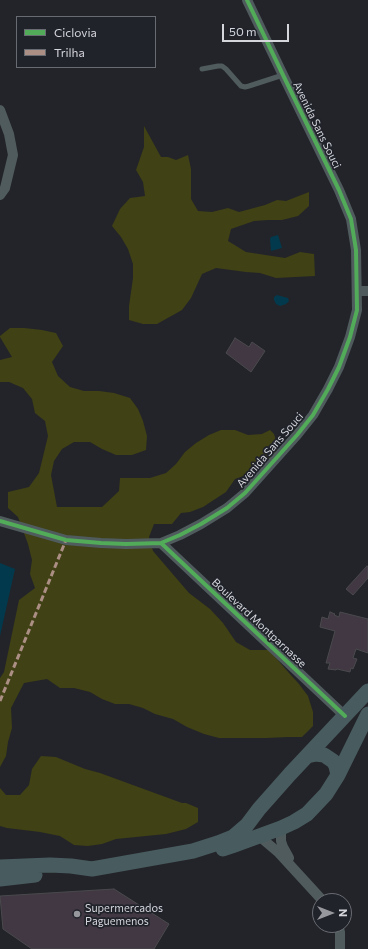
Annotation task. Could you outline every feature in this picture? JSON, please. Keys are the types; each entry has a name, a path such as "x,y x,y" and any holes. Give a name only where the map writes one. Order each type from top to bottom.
{"main road":[{"path":"0,867 50,865 92,869 192,851 233,837 247,825 259,809 368,691"},
{"path":"0,879 196,856 232,846 294,822 307,814 326,794 338,775 368,714"},
{"path":"307,756 316,754 324,755 333,761 338,775"}],"street":[{"name":"Avenida Sans Souci","path":"0,521 66,540 126,544 161,543 180,535 227,508 245,493 297,435 312,415 328,389 339,366 350,337 357,310 356,250 351,219 339,190 247,0"},
{"path":"0,110 9,134 13,155 5,188 0,194"},
{"path":"357,291 368,291"},
{"name":"Boulevard Montparnasse","path":"161,543 345,716"},
{"path":"280,828 282,844 293,867"},
{"path":"259,836 279,852 316,893"},
{"path":"340,933 340,949"}],"lane":[{"path":"202,69 222,66 226,68 241,86 245,87 283,75"}],"shaded area":[{"path":"144,126 161,157 168,157 176,160 188,155 191,169 191,199 198,211 212,212 228,208 239,212 277,200 286,201 309,192 309,206 298,216 282,220 254,221 231,229 228,241 246,252 285,258 300,252 314,254 315,276 276,278 260,273 216,268 202,274 191,298 182,310 157,324 143,324 129,320 133,264 128,249 112,226 120,209 130,198 145,196 143,182 136,170 144,147"},
{"path":"10,328 24,328 56,333 63,346 52,362 58,376 70,387 84,391 114,393 130,398 138,409 147,436 146,450 132,455 116,455 90,442 74,442 62,449 54,461 51,475 57,507 102,507 119,491 120,478 150,478 166,473 176,464 185,452 196,443 221,430 235,430 248,435 262,434 270,430 274,434 279,450 263,473 249,474 235,479 226,492 203,507 190,512 181,513 172,524 154,524 149,537 153,551 189,593 210,609 223,623 236,642 250,650 269,650 299,684 308,696 313,712 313,726 302,737 219,738 204,734 173,719 155,714 143,708 129,704 115,704 90,692 74,688 60,688 47,679 24,683 11,708 12,728 6,756 0,767 0,678 4,672 19,600 35,588 30,574 32,560 28,544 18,517 8,508 8,492 29,487 39,473 48,436 45,421 35,413 32,399 23,388 9,382 0,382 0,360 12,357 0,336"},
{"path":"41,756 56,757 85,769 198,808 198,822 186,829 166,834 116,839 102,844 88,846 74,845 60,836 0,826 0,788 6,795 20,795 29,785 32,769"}],"water":[{"path":"278,235 282,248 271,251 270,239 271,237"},
{"path":"277,295 288,298 289,301 280,306 276,304 274,297"},
{"path":"0,563 15,569 0,636"}],"building":[{"path":"235,338 249,347 252,342 265,351 251,372 226,353"},
{"path":"367,566 368,578 353,595 346,589"},
{"path":"330,612 339,617 340,612 368,619 368,653 356,649 353,658 357,659 353,669 351,668 350,672 337,669 328,669 330,663 326,663 335,631 320,627 322,617 328,619"},
{"name":"Supermercados Paguemenos","path":"114,889 169,924 154,949 32,949 3,929 0,896"}],"marked path":[{"path":"0,701 66,540"}],"cycle path":[{"path":"0,521 66,540 101,543 161,543 180,535 227,508 245,493 313,415 339,367 350,337 357,310 356,250 351,219 339,190 247,0"},
{"path":"161,543 345,716"}],"place":[{"name":"Supermercados Paguemenos","path":"77,914"}]}
